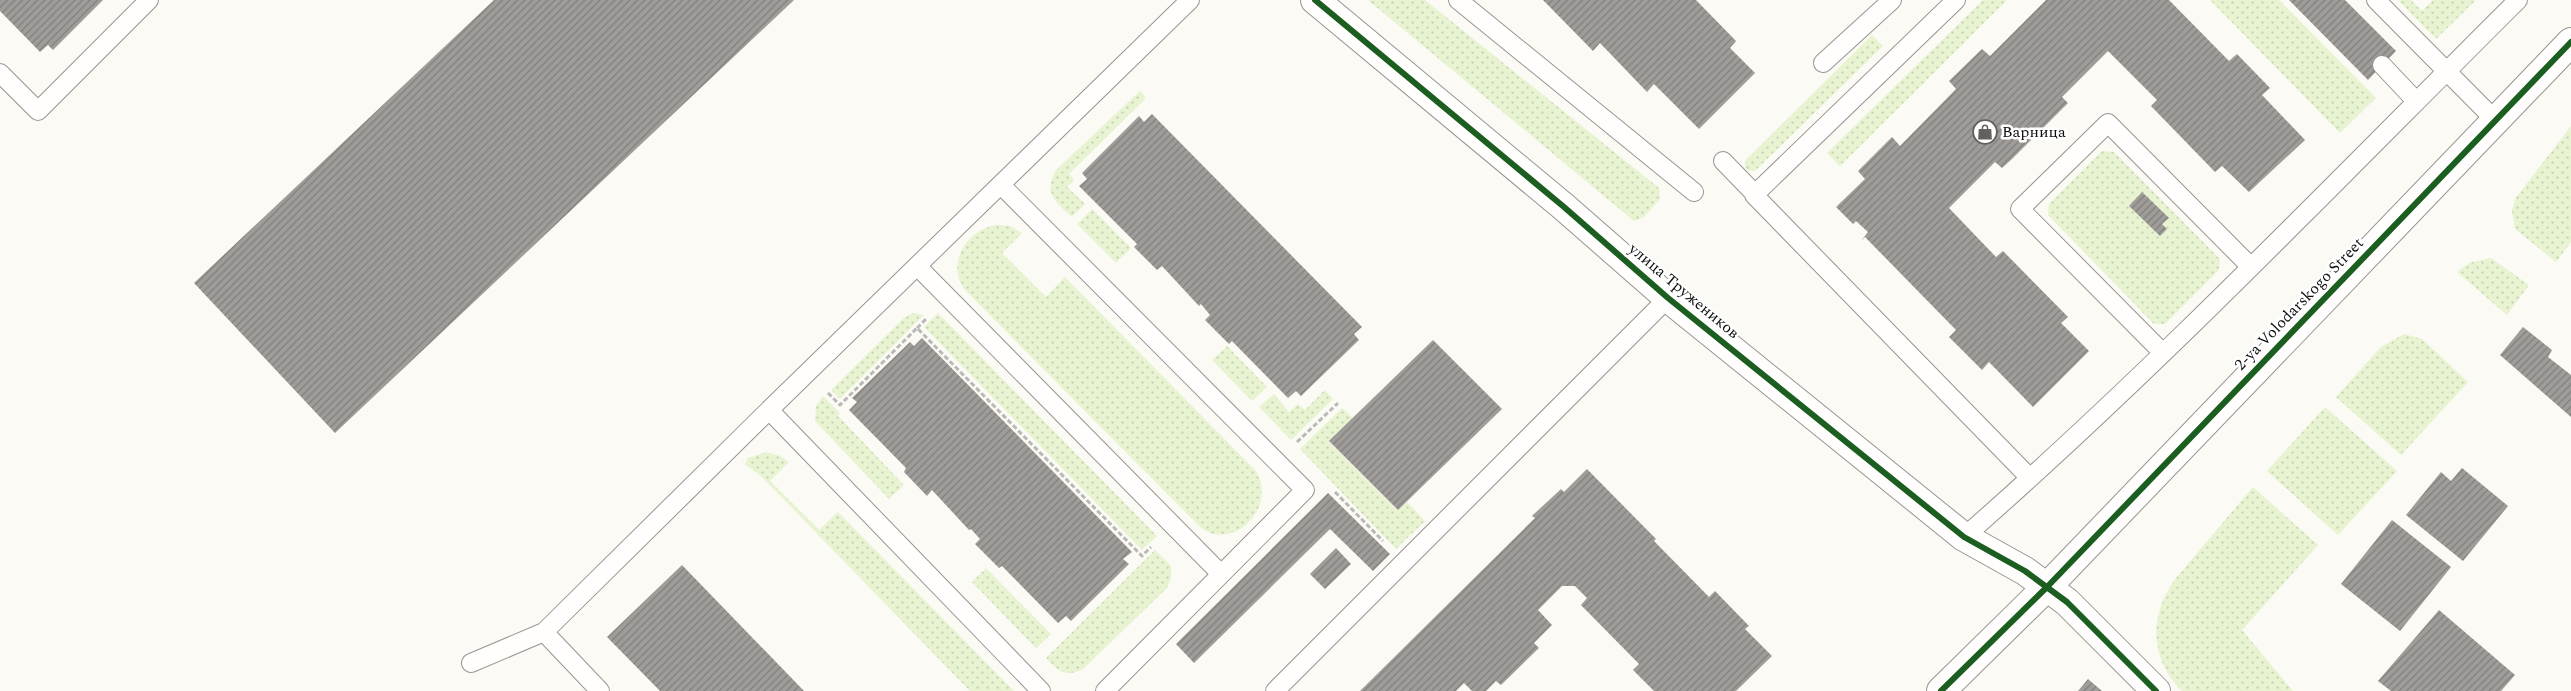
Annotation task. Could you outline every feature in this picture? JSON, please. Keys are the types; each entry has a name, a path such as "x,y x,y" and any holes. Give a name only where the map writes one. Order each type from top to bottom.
{"street":[{"name":"улица Тружеников","path":"1315,0 1564,207 1668,298 1964,538 2025,571 2068,602 2156,691"},
{"name":"2-ya Volodarskogo Street","path":"1941,691 2048,586 2571,42"}],"lane":[{"path":"0,73 38,111 149,0"},
{"path":"471,664 544,632 1190,0"},
{"path":"1458,0 1694,192"},
{"path":"1823,63 1892,0"},
{"path":"1755,194 1956,0"},
{"path":"2376,0 2495,120"},
{"path":"1964,538 2162,353 2518,0"},
{"path":"2382,65 2416,101"},
{"path":"2162,353 2020,209 2108,123 2250,266"},
{"path":"1723,161 2030,478"},
{"path":"1001,185 1305,490 1105,691"},
{"path":"917,266 1221,574"},
{"path":"1275,691 1668,298"},
{"path":"769,410 1041,691"},
{"path":"544,632 600,691"}],"path":[{"path":"824,390 840,405 931,314"},
{"path":"917,328 1142,556 1157,542"},
{"path":"1291,447 1338,403"},
{"path":"1332,489 1386,544"}],"green space":[{"path":"1368,0 1425,0 1659,188 1660,199 1644,217 1634,221"},
{"path":"1983,0 2007,0 1840,166 1827,153"},
{"path":"2210,0 2279,0 2376,98 2340,133"},
{"path":"2398,0 2411,0 2422,11 2433,0 2476,0 2436,39"},
{"path":"1872,35 1883,46 1755,171 1749,171 1745,167 1745,161"},
{"path":"1140,91 1146,98 1069,174 1074,180 1067,187 1085,204 1072,217 1056,202 1051,192 1055,171"},
{"path":"2571,126 2571,242 2556,262 2515,229 2512,211 2515,199"},
{"path":"2102,151 2114,152 2220,259 2219,270 2165,324 2154,324 2048,215 2049,204"},
{"path":"1092,209 1131,248 1116,263 1077,224"},
{"path":"997,225 1010,226 1022,233 1002,253 1046,297 1065,277 1254,469 1260,481 1262,493 1255,515 1247,524 1237,531 1226,534 1212,534 1200,527 964,289 957,269 962,249 977,233"},
{"path":"2491,258 2529,285 2507,315 2457,272 2469,263"},
{"path":"913,313 924,315 840,399 831,390 904,318"},
{"path":"938,313 1157,536 1142,550 924,327"},
{"path":"2404,334 2422,339 2468,382 2401,455 2336,397 2381,347"},
{"path":"1227,346 1267,387 1252,401 1212,360"},
{"path":"1325,390 1333,399 1291,440 1259,407 1274,394 1289,412 1298,404 1305,410"},
{"path":"823,396 840,413 838,416 904,485 889,499 815,421 816,406"},
{"path":"2325,407 2397,471 2338,535 2267,471"},
{"path":"1342,408 1353,418 1329,442 1397,510 1407,502 1425,521 1396,549 1300,449"},
{"path":"766,452 780,456 789,462 770,481 819,530 838,512 1014,691 970,691 762,477 745,464 748,458"},
{"path":"2253,487 2318,545 2242,630 2293,691 2182,691 2163,665 2158,651 2157,621 2161,606 2176,578"},
{"path":"1155,550 1171,566 1171,578 1167,588 1083,669 1072,673 1058,670 1046,658"},
{"path":"986,568 1051,634 1036,648 972,582"}],"building":[{"path":"0,0 103,0 53,50 48,45 40,52 0,11"},
{"path":"494,0 794,0 335,433 194,283"},
{"path":"1543,0 1696,0 1736,41 1730,48 1755,73 1699,129 1654,84 1647,92 1600,43 1593,51"},
{"path":"2046,0 2169,0 2229,61 2237,54 2270,88 2262,95 2305,140 2249,192 2222,166 2215,172 2151,106 2157,100 2108,51 2062,97 2068,103 2012,159 2002,168 1995,162 1949,208 1996,257 2003,251 2068,317 2061,323 2089,351 2033,407 1989,362 1982,370 1949,337 1956,330 1865,237 1861,241 1868,232 1856,221 1853,224 1836,207 1865,179 1858,171 1892,137 1900,146 1956,89 1949,81 1982,49 1990,56"},
{"path":"2289,0 2345,0 2396,51 2368,80"},
{"path":"1152,114 1362,327 1354,334 1359,340 1301,396 1296,391 1288,398 1232,341 1229,344 1205,320 1210,315 1201,304 1199,306 1162,266 1157,270 1134,247 1137,244 1079,186 1087,179 1082,173 1139,116 1144,122"},
{"path":"2142,192 2169,218 2162,224 2167,229 2160,236 2129,206"},
{"path":"2523,327 2552,350 2548,357 2571,375 2571,417 2500,355"},
{"path":"922,338 1132,552 1123,559 1129,564 1071,621 1066,616 1058,623 1002,566 999,568 975,544 980,539 971,529 969,530 932,490 927,496 904,472 906,468 849,410 857,402 852,398 910,342 914,346"},
{"path":"1433,340 1502,409 1398,510 1329,441"},
{"path":"2462,468 2508,506 2463,561 2406,515 2441,472 2451,481"},
{"path":"1587,469 1656,539 1654,541 1709,597 1715,591 1749,626 1745,629 1772,656 1736,691 1654,691 1633,670 1639,664 1581,605 1587,598 1575,586 1562,586 1538,610 1552,625 1534,643 1539,648 1501,685 1496,681 1486,691 1472,691 1464,683 1456,691 1360,691 1535,518 1532,516 1561,489 1564,492"},
{"path":"1328,493 1390,554 1373,571 1330,529 1194,663 1176,644"},
{"path":"2392,520 2451,567 2400,631 2341,584"},
{"path":"1336,548 1351,564 1325,589 1310,574"},
{"path":"682,565 804,691 660,691 607,637"},
{"path":"2439,610 2515,675 2501,691 2391,691 2378,681"},
{"path":"2088,679 2102,691 2078,691"}],"cycle path":[{"path":"1315,0 1564,207 1668,298 1964,537 2025,571 2067,602 2156,691"},
{"path":"1941,691 2048,586 2571,42"}],"place":[{"name":"Варница","path":"1985,132"}]}
